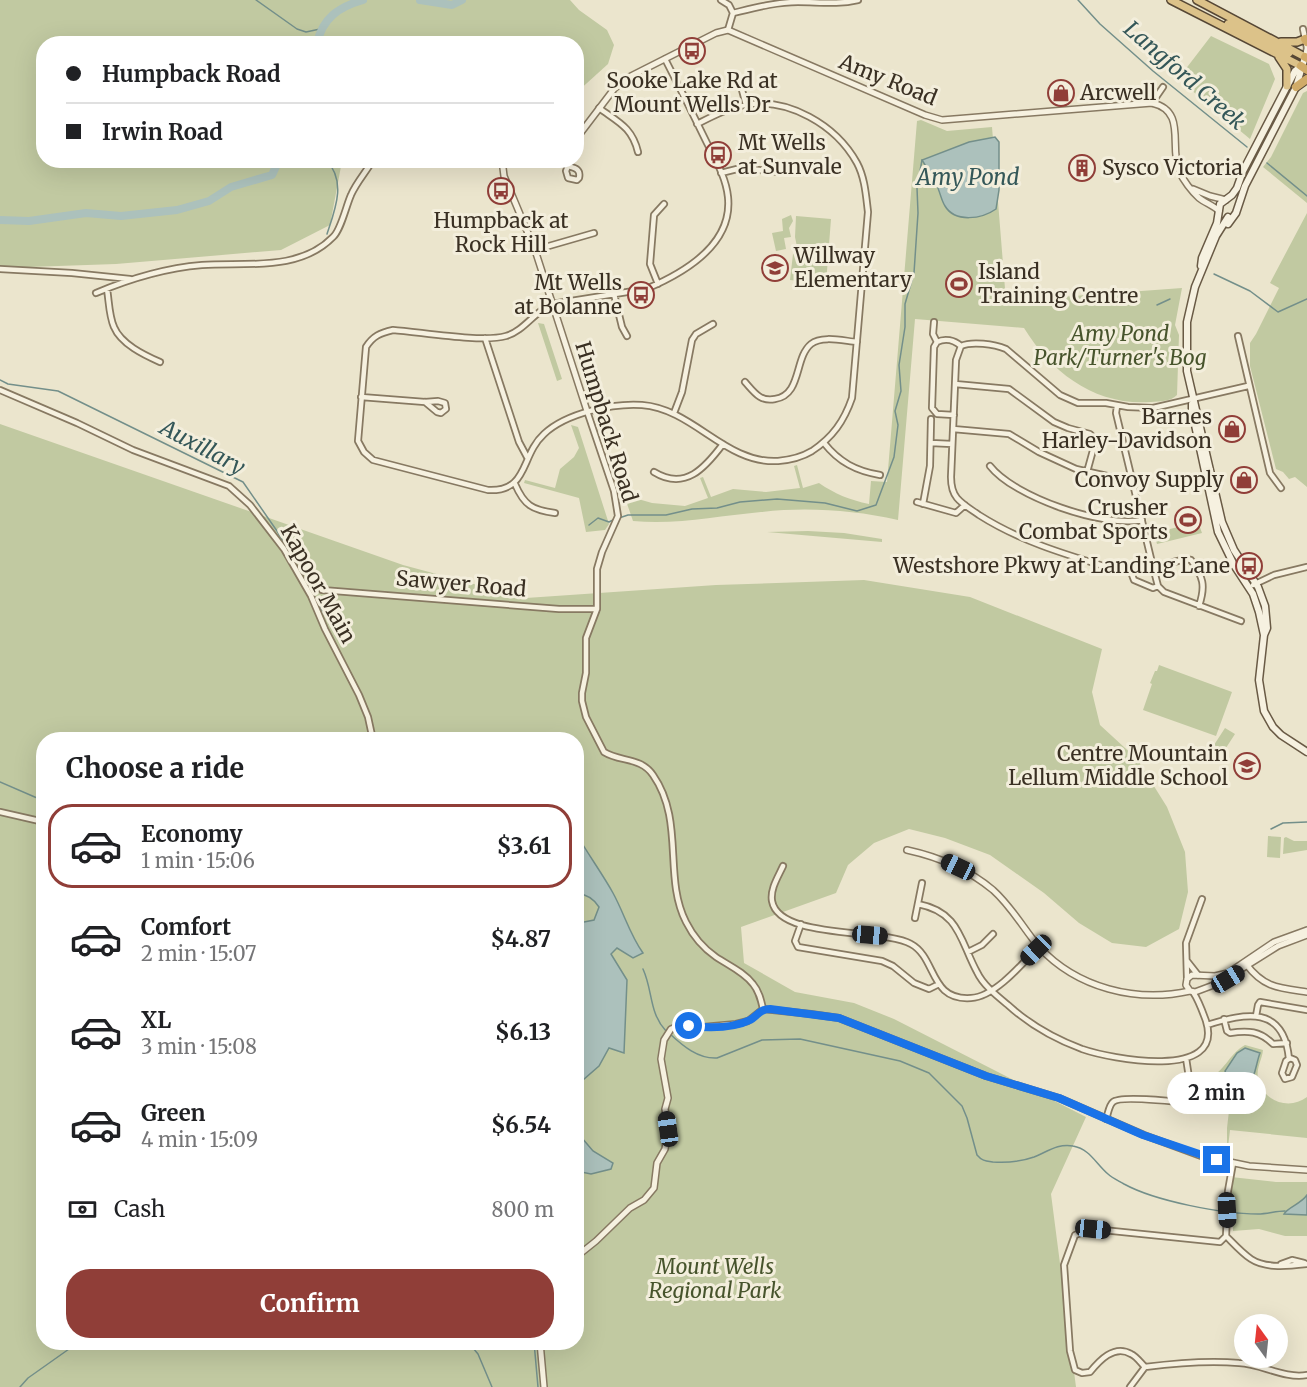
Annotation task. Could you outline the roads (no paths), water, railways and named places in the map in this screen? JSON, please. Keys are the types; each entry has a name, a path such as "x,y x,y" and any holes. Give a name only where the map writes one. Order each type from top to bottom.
{"highway":[{"path":"1171,0 1304,68"},
{"path":"1197,0 1306,57"},
{"path":"1214,22 1229,25 1293,55 1306,57"},
{"path":"1278,42 1306,40"},
{"path":"1278,55 1287,69 1292,86 1307,79"}],"main road":[{"path":"1264,635 1257,604 1218,532 1192,411 1187,371 1186,332 1202,258 1217,223 1220,204 1223,199 1235,192 1304,68 1306,57"},
{"path":"1201,268 1213,243 1238,209 1245,186 1292,86"},
{"path":"1223,199 1234,200 1238,209"},
{"path":"1219,211 1224,216 1231,216"},
{"path":"1192,400 1197,410 1222,522 1234,550 1256,583 1265,606 1267,628 1264,635 1259,688 1264,711 1273,727 1281,735 1307,752"}],"street":[{"path":"584,127 614,88 626,79 720,31 728,30 733,13 729,5 721,0"},
{"path":"733,13 774,4 797,2 827,4 858,0"},
{"path":"1303,29 1307,48 1306,57"},
{"name":"Amy Road","path":"728,30 925,115 942,120 1152,103"},
{"path":"665,59 721,173 728,197 727,220 721,236 712,248 658,284 646,289 552,304 544,307 506,336 485,338 393,330 381,332 372,338 366,347 358,441 364,452 373,460 488,490 498,490 515,484 523,472 527,457 544,434 587,411 617,405 644,405 674,413 748,458 767,462 787,460 807,454 824,443 838,429 852,398 868,212 865,188 857,163 838,138 815,119 773,105 746,105 723,111 697,124"},
{"path":"1163,87 1152,103 1165,107 1171,114 1179,171 1198,197 1219,211"},
{"path":"741,90 746,105"},
{"path":"598,108 628,130 635,138 638,152"},
{"path":"96,293 129,279 201,265 253,265 294,259 320,248 336,234 352,192 368,168"},
{"name":"Humpback Road","path":"503,168 504,176 535,250 614,491 618,516 597,569 597,609 586,638 586,673 582,701 586,717 604,752 639,763 653,775 671,821 677,890 686,921 706,948 752,982 763,1009"},
{"path":"504,176 508,168"},
{"path":"721,173 741,168 779,172"},
{"path":"1193,189 1223,199"},
{"path":"658,284 650,264 654,215 664,204"},
{"path":"535,250 594,233"},
{"path":"0,269 129,279"},
{"path":"107,289 113,326 119,336 142,353 160,362"},
{"path":"614,294 622,327 627,336"},
{"path":"934,322 933,334 937,342"},
{"path":"674,413 682,392 692,340 696,334 713,324"},
{"path":"1238,336 1243,349 1248,386 1270,473 1281,488"},
{"path":"485,338 519,442 527,457"},
{"path":"745,382 758,396 766,400 778,399 793,386 805,351 812,342 824,339 856,342"},
{"path":"954,415 937,414 932,408 934,347 942,340 954,341 961,346"},
{"path":"1199,606 1205,589 1204,583 1191,560 1186,559 1131,572 1120,571 1036,545 993,524 956,496 951,486 957,352 961,346 969,343 1002,347 1065,399 1078,403 1153,408 1248,386"},
{"path":"955,384 1009,389 1054,422 1090,434 1095,443 1087,472"},
{"name":"Kapoor Main","path":"0,390 133,450 229,486 250,505 284,549 311,596 359,695 371,732"},
{"path":"361,397 425,402"},
{"path":"1118,406 1116,413 1158,586 1164,592 1241,621"},
{"path":"931,419 930,466 920,503 956,513 965,505"},
{"path":"953,429 1011,434 1051,458 1087,472 1116,478 1131,477"},
{"path":"824,443 834,456 850,467 880,475"},
{"path":"931,443 952,444"},
{"path":"654,472 663,477 682,478 697,474 723,444"},
{"path":"990,466 998,476 1014,486 1057,506 1105,519 1142,520"},
{"path":"515,484 521,497 528,504 539,511 555,513"},
{"path":"1249,587 1274,575 1307,567"},
{"path":"1131,572 1134,580 1153,588 1158,586"},
{"name":"Sawyer Road","path":"322,590 559,609 597,609"},
{"path":"0,812 36,820"},
{"path":"907,850 946,861 967,872 1008,905 1039,946 1070,971 1106,988 1144,996 1202,989 1219,983 1278,946 1307,935"},
{"path":"783,866 773,889 772,902 782,917 830,931 888,937 909,942 924,955 931,973 939,984 950,994 966,999 982,997 993,991 1039,946"},
{"path":"915,918 922,883"},
{"path":"918,904 934,909 949,919 958,929 977,972 993,991 1032,1024 1083,1049 1132,1060 1159,1061 1186,1058 1198,1053 1205,1046 1209,1037 1200,1002 1186,981 1186,943 1202,899"},
{"path":"801,924 795,941 798,947 839,955 874,958 893,966 928,989 939,984"},
{"path":"1174,994 1192,975 1223,975 1247,964 1274,942 1307,930"},
{"path":"969,952 982,945 993,934"},
{"path":"1187,961 1204,984 1200,1002"},
{"path":"1247,964 1257,977 1269,985 1307,993"},
{"path":"1256,1016 1260,1002 1307,1010"},
{"path":"584,1251 630,1208 644,1200 654,1188 657,1162 665,1149 668,1129 665,1109 668,1098 661,1059 664,1040 671,1029 681,1025 703,1027 736,1024 748,1021 763,1009 839,1018 986,1076 1059,1098 1192,1153 1258,1167 1307,1170"},
{"path":"1207,1024 1236,1016 1256,1016 1268,1020 1278,1026 1287,1042 1289,1059 1282,1073 1286,1079 1292,1077 1297,1065 1295,1060 1289,1059"},
{"path":"1224,1019 1227,1031 1230,1033 1256,1032 1266,1036 1274,1044 1287,1042"},
{"path":"1186,1058 1190,1084 1188,1103"},
{"path":"1106,1119 1112,1104 1118,1099 1133,1098 1211,1105 1222,1095"},
{"path":"1145,1367 1131,1354 1122,1351 1104,1356 1090,1372 1082,1373 1075,1370 1070,1351 1064,1265 1075,1235 1093,1229 1220,1242 1226,1236 1228,1191 1233,1163"},
{"path":"1226,1236 1251,1259 1259,1263 1278,1265 1295,1260 1307,1264"},
{"path":"541,1350 544,1387"},
{"path":"1130,1387 1145,1367 1185,1362 1240,1363 1296,1377 1307,1375"}],"water":[{"name":"Amy Pond","path":"995,137 999,142 999,190 996,209 976,217 955,215 942,201 922,160 969,142"},
{"path":"584,846 613,893 643,953 633,958 617,948 611,954 627,980 624,1053 609,1048 599,1066 584,1079 584,922 594,920 599,907 584,894"},
{"path":"1245,1048 1260,1053 1252,1080 1244,1087 1230,1082 1225,1071 1237,1053"},
{"path":"584,1140 593,1151 613,1163 611,1169 591,1174 584,1173"},
{"path":"1307,1195 1307,1215 1284,1214 1288,1209"}],"waterway":[{"path":"256,0 297,29 306,32 320,29"},
{"path":"319,36 327,20 339,10 363,0"},
{"path":"420,0 452,5 462,0"},
{"name":"Langford Creek","path":"1078,0 1100,24 1153,71 1247,147"},
{"path":"619,518 628,515 666,515 692,509 717,508 740,502 777,499 825,503 857,511 876,505 894,457 898,425 895,411 901,391 899,365 905,327 905,304 914,273 918,213 917,188 922,160"},
{"name":"Langford Creek","path":"1267,163 1307,196"},
{"path":"0,220 29,221 86,213 121,216 177,210 209,201 231,187 272,175 275,168"},
{"path":"327,234 336,206 338,186 332,168"},
{"path":"1214,274 1250,291 1278,312 1307,299"},
{"path":"1157,305 1170,299"},
{"name":"Auxillary","path":"0,380 8,384 58,391 243,482 277,531 304,579"},
{"path":"589,525 598,518 609,522 615,519"},
{"name":"Auxillary","path":"312,593 325,615 330,619"},
{"path":"0,782 36,798"},
{"path":"1271,829 1283,823 1307,822"},
{"path":"643,969 654,1009 666,1031"},
{"path":"670,1034 691,1051 710,1058 717,1058 762,1040 800,1039 900,1061 929,1073 962,1106 977,1155 984,1160 1019,1161 1068,1145 1084,1150 1114,1178 1153,1196 1226,1212 1258,1214 1285,1211"},
{"path":"20,1387 28,1378 68,1350"},
{"path":"475,1350 492,1387"},
{"path":"535,1350 538,1387"}],"place":[{"name":"Sooke Lake Rd at Mount Wells Dr","path":"692,51"},
{"name":"Arcwell","path":"1061,93"},
{"name":"Mt Wells at Sunvale","path":"718,155"},
{"name":"Sysco Victoria","path":"1082,168"},
{"name":"Humpback at Rock Hill","path":"501,191"},
{"name":"Willway Elementary","path":"775,268"},
{"name":"Island Training Centre","path":"959,284"},
{"name":"Mt Wells at Bolanne","path":"641,295"},
{"name":"Barnes Harley-Davidson","path":"1232,429"},
{"name":"Convoy Supply","path":"1244,480"},
{"name":"Crusher Combat Sports","path":"1188,520"},
{"name":"Westshore Pkwy at Landing Lane","path":"1249,566"},
{"name":"Centre Mountain Lellum Middle School","path":"1247,766"}],"park label":[{"name":"Amy Pond Park/Turner's Bog","path":"1120,346"},
{"name":"Mount Wells Regional Park","path":"715,1279"}]}
